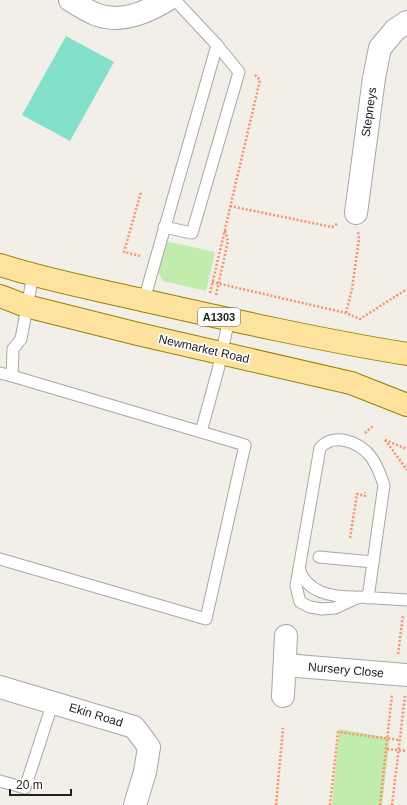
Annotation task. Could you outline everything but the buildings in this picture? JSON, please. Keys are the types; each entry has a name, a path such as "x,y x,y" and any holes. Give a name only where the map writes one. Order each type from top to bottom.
{"main road":[{"name":"A1303","path":"0,265 33,275 229,319 354,345 407,354"},
{"name":"Newmarket Road","path":"0,296 26,306 351,383 407,405"}],"street":[{"path":"70,0 96,14 118,19 153,9 166,0"},
{"name":"Stepneys","path":"356,214 374,78 380,48 395,30 407,22"},
{"path":"283,696 286,636"},
{"name":"Nursery Close","path":"285,665 406,684"},
{"name":"Ekin Road","path":"0,687 134,727 149,747 146,772 135,805"}],"lane":[{"path":"164,227 192,234 239,72 217,45 175,0"},
{"path":"144,300 217,45"},
{"path":"12,376 13,349 21,340 26,306 33,275"},
{"path":"201,432 222,353 229,319"},
{"path":"0,373 245,446 206,619 0,559"},
{"path":"341,439 363,448 372,458 384,485 373,562 364,598 335,608 322,609 310,607 300,602 297,594 296,586 320,448 325,442 341,439"},
{"path":"319,556 373,562"},
{"path":"299,569 305,582 322,593 346,597 407,600"},
{"path":"0,781 24,788 53,702"}],"path":[{"path":"141,192 124,252 147,257"},
{"path":"230,206 332,227 356,214 358,239 352,289 346,313"},
{"path":"209,295 224,229 228,241 215,296"},
{"path":"212,282 346,313 360,320 407,289"},
{"path":"407,449 385,440 407,470"},
{"path":"392,805 406,684"},
{"path":"276,805 283,728"},
{"path":"330,805 338,732 399,740"},
{"path":"387,749 407,751"}],"green space":[{"path":"66,36 114,62 70,141 22,115"},
{"path":"165,241 215,252 206,291 163,281 156,269"},
{"path":"339,729 390,738 382,805 332,805"}]}
